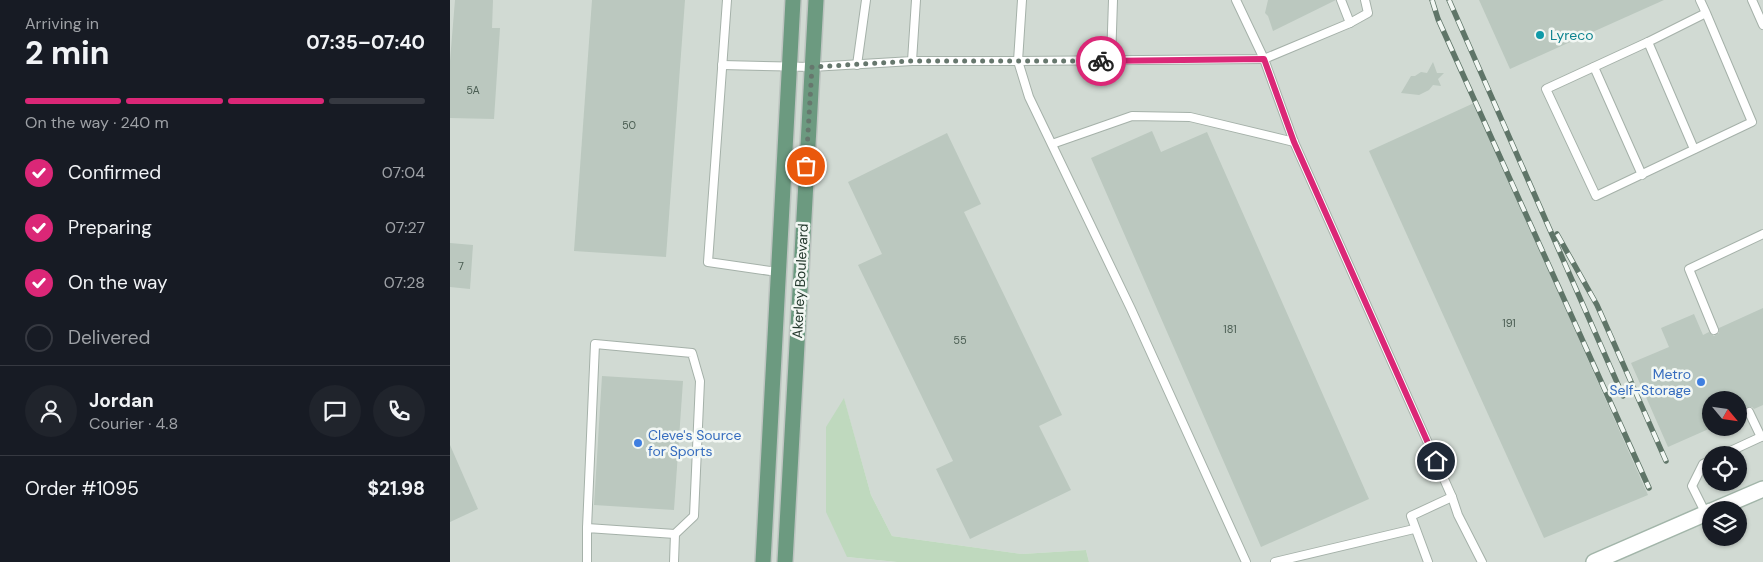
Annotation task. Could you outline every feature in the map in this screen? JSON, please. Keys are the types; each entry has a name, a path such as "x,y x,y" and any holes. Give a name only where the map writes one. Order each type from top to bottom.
{"main road":[{"name":"Akerley Boulevard","path":"763,562 793,0"},
{"name":"Akerley Boulevard","path":"785,562 816,0"}],"street":[{"path":"1735,501 1763,489"},
{"path":"1594,562 1702,515"}],"lane":[{"path":"726,0 708,262 777,272"},
{"path":"857,65 866,0"},
{"path":"912,61 916,0"},
{"path":"1022,0 1018,61 1029,97 1131,309 1246,562"},
{"path":"1111,61 1114,0"},
{"path":"1236,0 1264,59 1294,142 1452,497 1458,515 1482,562"},
{"path":"1341,0 1350,23"},
{"path":"722,65 812,67 912,61 1264,59 1350,23 1368,13 1365,0"},
{"path":"1700,0 1706,13 1752,122 1596,196 1546,89 1706,13"},
{"path":"1752,0 1763,25"},
{"path":"1648,42 1694,149"},
{"path":"1594,67 1642,175"},
{"path":"1052,144 1132,116 1190,117 1294,142"},
{"path":"1714,330 1688,269 1763,234"},
{"path":"588,562 587,528 596,344 692,353 700,381 694,516 675,534 674,562"},
{"path":"1742,446 1762,437 1749,412"},
{"path":"1702,466 1692,486 1702,501"},
{"path":"1428,562 1414,530 1411,516 1452,497"},
{"path":"587,528 675,534"},
{"path":"1275,562 1414,530"}],"shaded area":[{"path":"450,0 1763,0 1763,562 1089,562 1086,550 1022,554 892,536 871,495 844,399 847,557 897,562 450,562"}],"green space":[{"path":"844,398 871,495 892,536 1022,554 1086,550 1089,562 897,562 847,557 826,512 826,427"}],"building":[{"path":"455,0 493,0 492,28 500,28 494,119 450,118 450,61"},
{"path":"592,0 685,0 666,257 574,251"},
{"path":"1268,0 1336,0 1273,31 1268,16 1265,13"},
{"name":"Lyreco","path":"1479,0 1664,0 1510,69"},
{"path":"1433,62 1437,73 1444,73 1438,79 1441,86 1433,85 1429,90 1419,95 1401,93 1411,76 1421,72 1427,73"},
{"path":"1474,103 1648,495 1544,538 1369,151"},
{"path":"1152,131 1161,152 1207,132 1369,499 1261,547 1091,158"},
{"path":"947,133 981,204 964,212 1062,415 1039,426 1071,490 970,539 936,469 953,461 858,265 882,254 848,182"},
{"path":"450,243 473,245 470,289 450,287"},
{"name":"Metro Self-Storage","path":"1763,308 1763,405 1754,409 1748,407 1748,391 1702,391 1702,432 1668,447 1631,363 1669,347 1661,328 1694,314 1703,335 1709,332 1714,336 1719,333 1719,328"},
{"name":"Cleve's Source for Sports","path":"602,376 683,381 674,510 594,505"},
{"path":"450,445 478,509 450,522"}],"railway":[{"path":"1432,0 1438,19 1649,488"},
{"path":"1449,0 1623,396"},
{"path":"1557,234 1597,305 1666,461"}],"way so far":[{"path":"806,166 812,67 912,61 1101,61"}],"place":[{"name":"Lyreco","path":"1540,35"},
{"name":"Metro Self-Storage","path":"1701,382"},
{"name":"Cleve's Source for Sports","path":"638,443"}],"route":[{"path":"1101,61 1264,59 1294,142 1436,461"}]}
